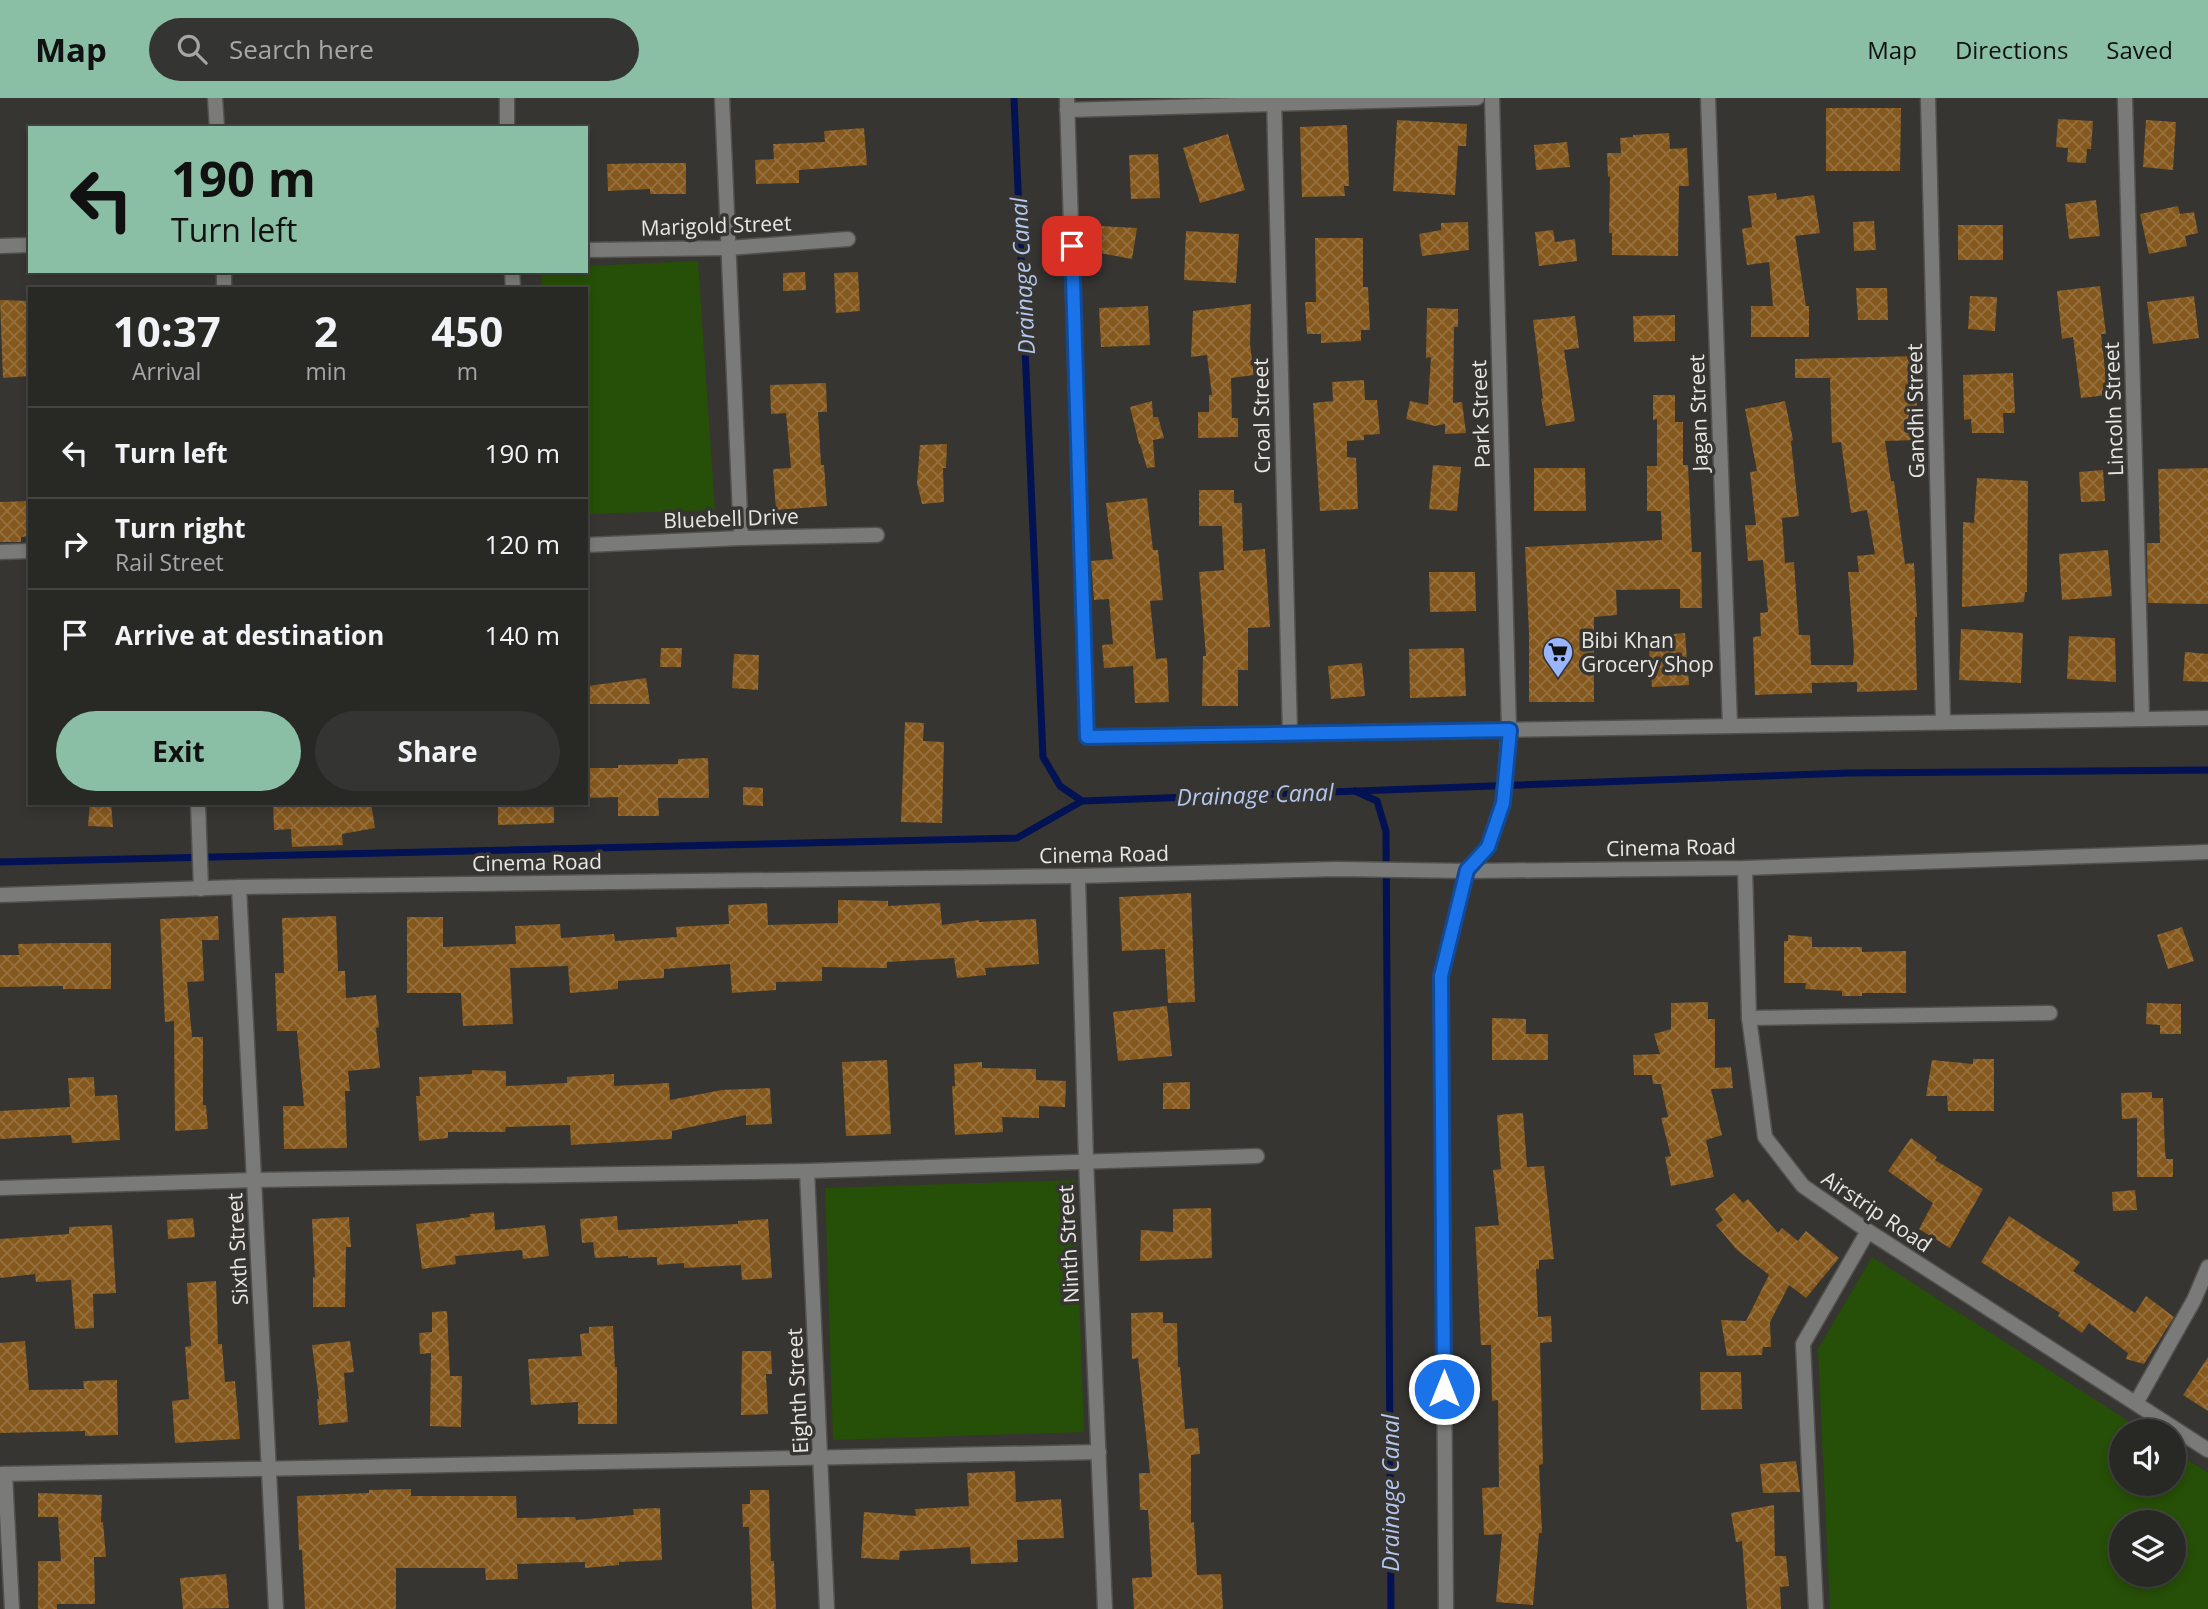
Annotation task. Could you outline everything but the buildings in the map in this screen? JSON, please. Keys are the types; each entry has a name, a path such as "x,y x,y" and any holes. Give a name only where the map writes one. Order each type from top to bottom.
{"street":[{"path":"215,98 217,126"},
{"path":"507,98 507,126"},
{"path":"722,98 741,538"},
{"path":"1477,98 1067,104 1087,737 2208,718"},
{"name":"Park Street","path":"1467,870 1488,847 1503,803 1510,730 1492,98"},
{"name":"Jagan Street","path":"1708,98 1730,726"},
{"name":"Gandhi Street","path":"1928,98 1943,722"},
{"name":"Lincoln Street","path":"2125,98 2142,719"},
{"name":"Croal Street","path":"1275,101 1290,733"},
{"name":"Marigold Street","path":"588,250 729,248 848,239"},
{"path":"0,246 28,244"},
{"name":"Bluebell Drive","path":"588,545 741,538 877,536"},
{"path":"0,552 28,551"},
{"path":"198,805 201,889"},
{"name":"Cinema Road","path":"0,895 239,887 1078,876 1337,869 1745,868 2208,852"},
{"name":"Airstrip Road","path":"1745,868 1749,1018 1765,1137 1803,1186 1868,1231 2208,1450"},
{"path":"1446,1609 1441,976 1467,870"},
{"name":"Ninth Street","path":"1078,876 1086,1160 1105,1609"},
{"name":"Sixth Street","path":"239,887 276,1609"},
{"path":"1749,1018 2050,1013"},
{"path":"0,1188 807,1171 1257,1156"},
{"name":"Eighth Street","path":"807,1171 827,1609"},
{"path":"1816,1609 1803,1344 1868,1231"},
{"path":"2136,1403 2194,1300 2208,1267"},
{"path":"12,1609 3,1474 1099,1452"}],"green space":[{"path":"698,261 715,510 588,514 588,287 542,287 541,273 588,273 588,266"},
{"path":"1075,1180 1084,1432 833,1440 825,1188"},
{"path":"1872,1257 2125,1419 2109,1419 2109,1496 2186,1496 2186,1459 2208,1473 2208,1609 1830,1609 1818,1349"}],"waterway":[{"name":"Drainage Canal","path":"1014,98 1043,757 1060,786 1082,801 1848,773 2208,770"},
{"name":"Drainage Canal","path":"1355,791 1377,801 1386,831 1391,1609"},
{"path":"0,862 1017,838 1082,801"}],"place":[{"name":"Bibi Khan Grocery Shop","path":"1558,679"}],"route":[{"path":"1072,246 1087,737 1510,730 1503,803 1488,847 1467,870 1441,976 1444,1389"}]}
